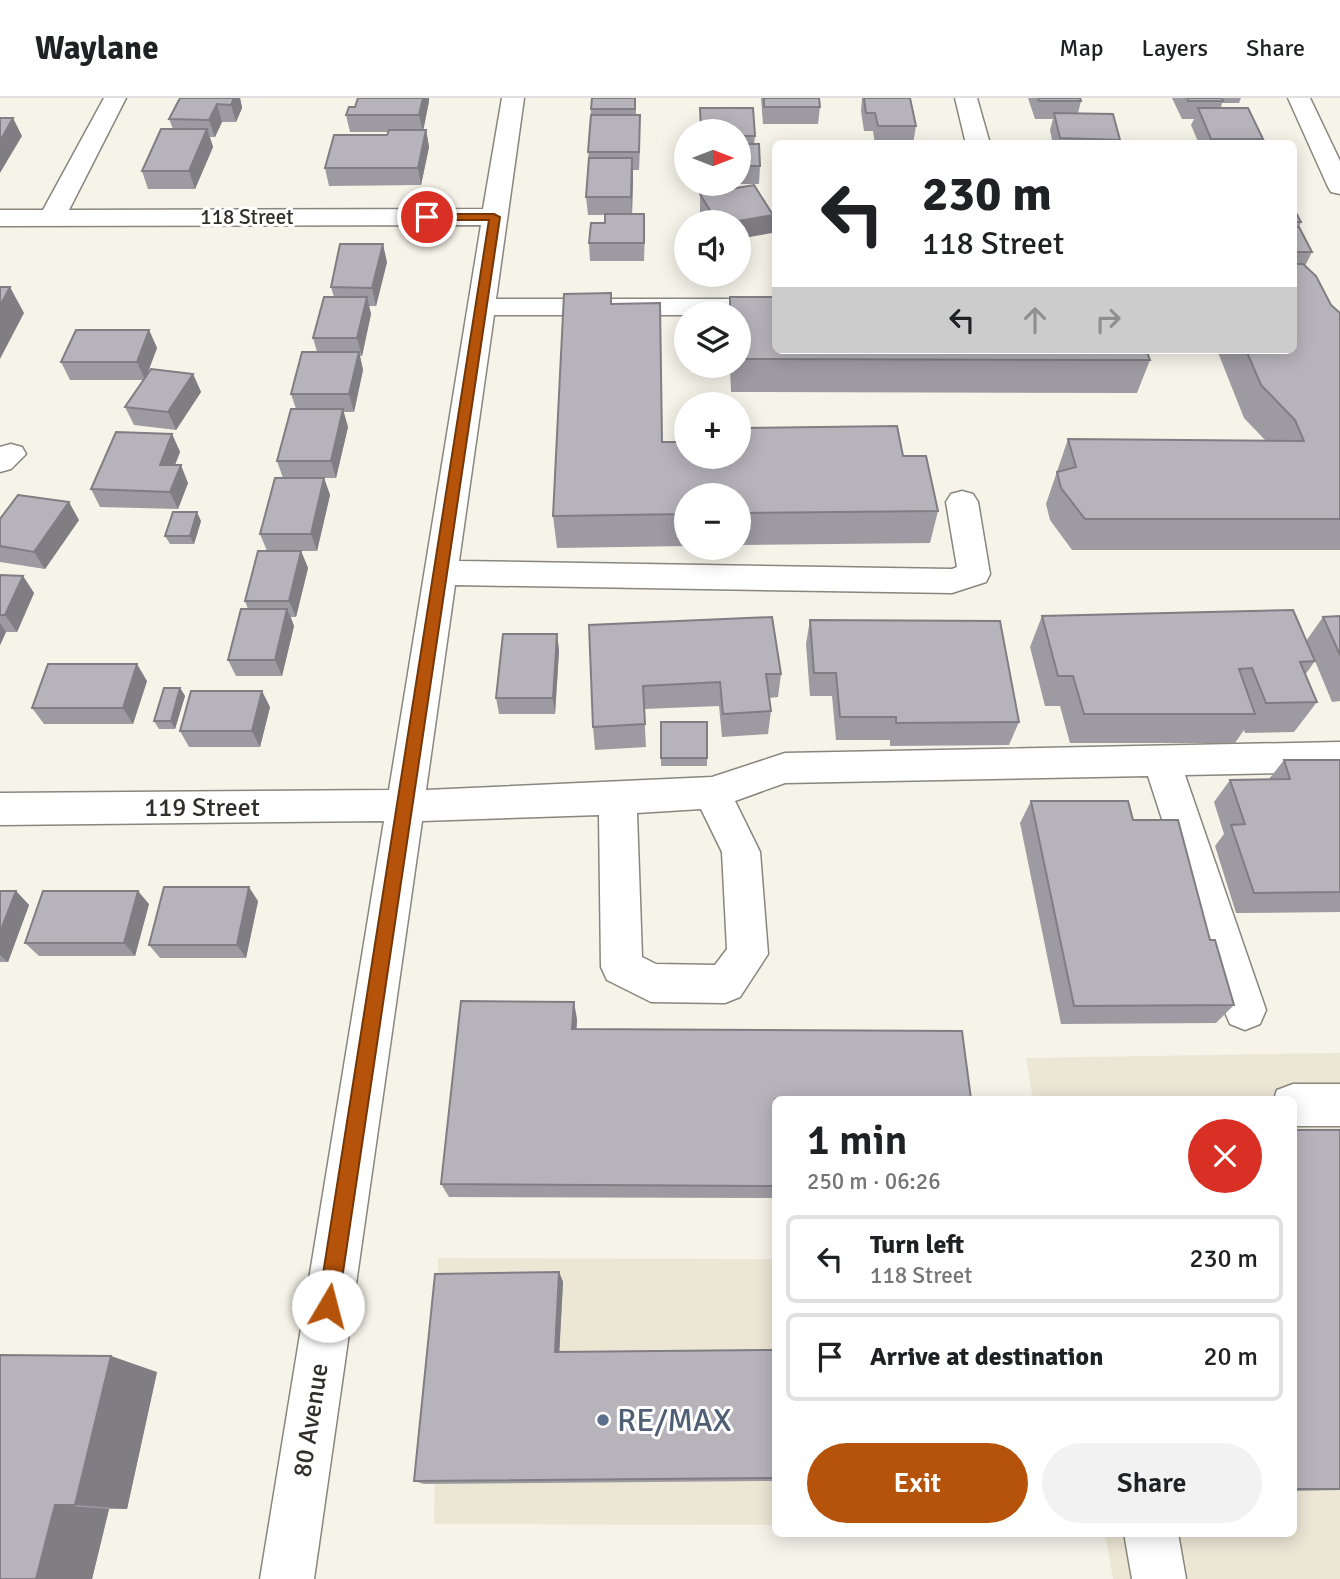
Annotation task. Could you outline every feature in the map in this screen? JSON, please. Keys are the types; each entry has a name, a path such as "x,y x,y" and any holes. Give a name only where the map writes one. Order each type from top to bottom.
{"street":[{"path":"52,218 115,98"},
{"name":"80 Avenue","path":"286,1579 513,98"},
{"path":"966,98 977,140"},
{"path":"1299,98 1340,187"},
{"name":"118 Street","path":"0,218 494,217"},
{"path":"481,307 772,307"},
{"path":"440,573 951,581 974,574 962,502"},
{"name":"119 Street","path":"0,809 404,806 618,799 712,793 785,768 1340,757"},
{"path":"1161,761 1245,1010"},
{"path":"618,799 622,967 651,983 725,984 748,954 741,852 712,793"},
{"path":"1297,1105 1340,1105"},
{"path":"1152,1537 1159,1579"}],"shaded area":[{"path":"1340,1053 1340,1579 1113,1579 1106,1537 1297,1537 1297,1096 1032,1096 1026,1058"},
{"path":"438,1258 772,1259 772,1525 434,1524"}],"building":[{"path":"180,98 234,98 231,105 217,104 209,120 169,119"},
{"path":"358,98 423,98 419,115 346,115 349,107 355,107"},
{"path":"592,98 635,98 635,109 591,109"},
{"path":"764,98 819,98 820,107 764,107"},
{"path":"864,98 910,98 916,126 878,126 875,113 866,113"},
{"path":"1038,98 1080,98 1081,101 1039,101"},
{"path":"1187,98 1222,98 1223,101 1188,101"},
{"path":"700,108 753,108 755,136 751,136 751,119 700,119"},
{"path":"1198,108 1248,108 1263,139 1211,139"},
{"path":"1054,113 1113,114 1120,140 1060,138"},
{"path":"591,115 640,115 639,152 588,152"},
{"path":"0,118 13,118 0,141"},
{"path":"161,129 207,129 189,171 142,171"},
{"path":"389,130 426,130 418,168 325,168 334,135 387,135"},
{"path":"751,144 759,144 760,166 751,166"},
{"path":"589,158 632,158 631,197 586,197"},
{"path":"754,185 772,215 751,219 751,210 710,210 701,196 751,196 751,186"},
{"path":"605,214 644,214 644,243 589,243 591,223 605,223"},
{"path":"1297,227 1299,227 1312,252 1297,252"},
{"path":"340,244 383,244 372,288 331,287"},
{"path":"1297,264 1303,264 1316,276 1331,305 1340,313 1340,519 1085,519 1061,488 1057,472 1076,467 1068,439 1304,441 1295,420 1261,385 1248,354 1297,354"},
{"path":"0,287 10,287 0,306"},
{"path":"611,293 611,304 660,303 662,442 674,442 674,469 751,469 751,428 897,426 903,456 926,456 938,511 751,513 751,483 674,483 674,514 553,516 564,294"},
{"path":"324,297 367,297 357,338 313,338"},
{"path":"730,297 772,297 772,354 1148,354 1150,360 751,359 751,301 730,301"},
{"path":"76,330 149,330 137,362 61,362"},
{"path":"302,352 359,352 349,394 291,394"},
{"path":"151,369 193,374 168,412 125,407"},
{"path":"291,409 343,409 331,461 277,461"},
{"path":"116,432 172,434 160,465 181,465 170,492 91,489"},
{"path":"275,478 324,478 311,534 260,534"},
{"path":"18,495 69,502 34,552 0,546 0,519"},
{"path":"173,512 197,512 190,536 165,536"},
{"path":"258,551 301,551 289,601 245,601"},
{"path":"0,575 23,576 5,615 0,615"},
{"path":"241,609 287,609 275,660 228,660"},
{"path":"1293,610 1315,661 1300,662 1317,702 1266,703 1252,668 1239,669 1255,714 1084,714 1073,676 1058,676 1042,616"},
{"path":"1340,616 1340,655 1323,617"},
{"path":"772,617 781,674 766,674 771,711 723,714 720,682 643,686 645,724 593,727 589,625"},
{"path":"810,620 1000,621 1019,722 896,723 896,717 840,717 836,673 814,673"},
{"path":"503,634 557,634 553,698 496,698"},
{"path":"48,664 137,664 123,708 32,708"},
{"path":"164,688 180,688 171,721 154,721"},
{"path":"191,691 262,691 252,731 180,731"},
{"path":"661,722 707,722 707,758 661,758"},
{"path":"1284,760 1340,760 1340,892 1254,893 1231,825 1245,824 1230,780 1290,779"},
{"path":"1031,801 1128,801 1133,820 1178,820 1210,940 1215,940 1234,1005 1074,1006"},
{"path":"164,887 249,887 237,945 149,945"},
{"path":"0,891 16,891 0,932"},
{"path":"43,891 138,891 124,943 25,943"},
{"path":"461,1001 574,1002 572,1029 962,1031 971,1096 772,1096 772,1186 441,1184"},
{"path":"1297,1130 1340,1130 1340,1489 1297,1489"},
{"name":"RE/MAX","path":"559,1272 555,1352 772,1350 772,1478 414,1481 435,1274"},
{"path":"0,1355 111,1356 75,1505 55,1505 36,1579 0,1579"}],"place":[{"name":"RE/MAX","path":"603,1420"}],"route":[{"path":"328,1306 494,217 427,217"}]}
